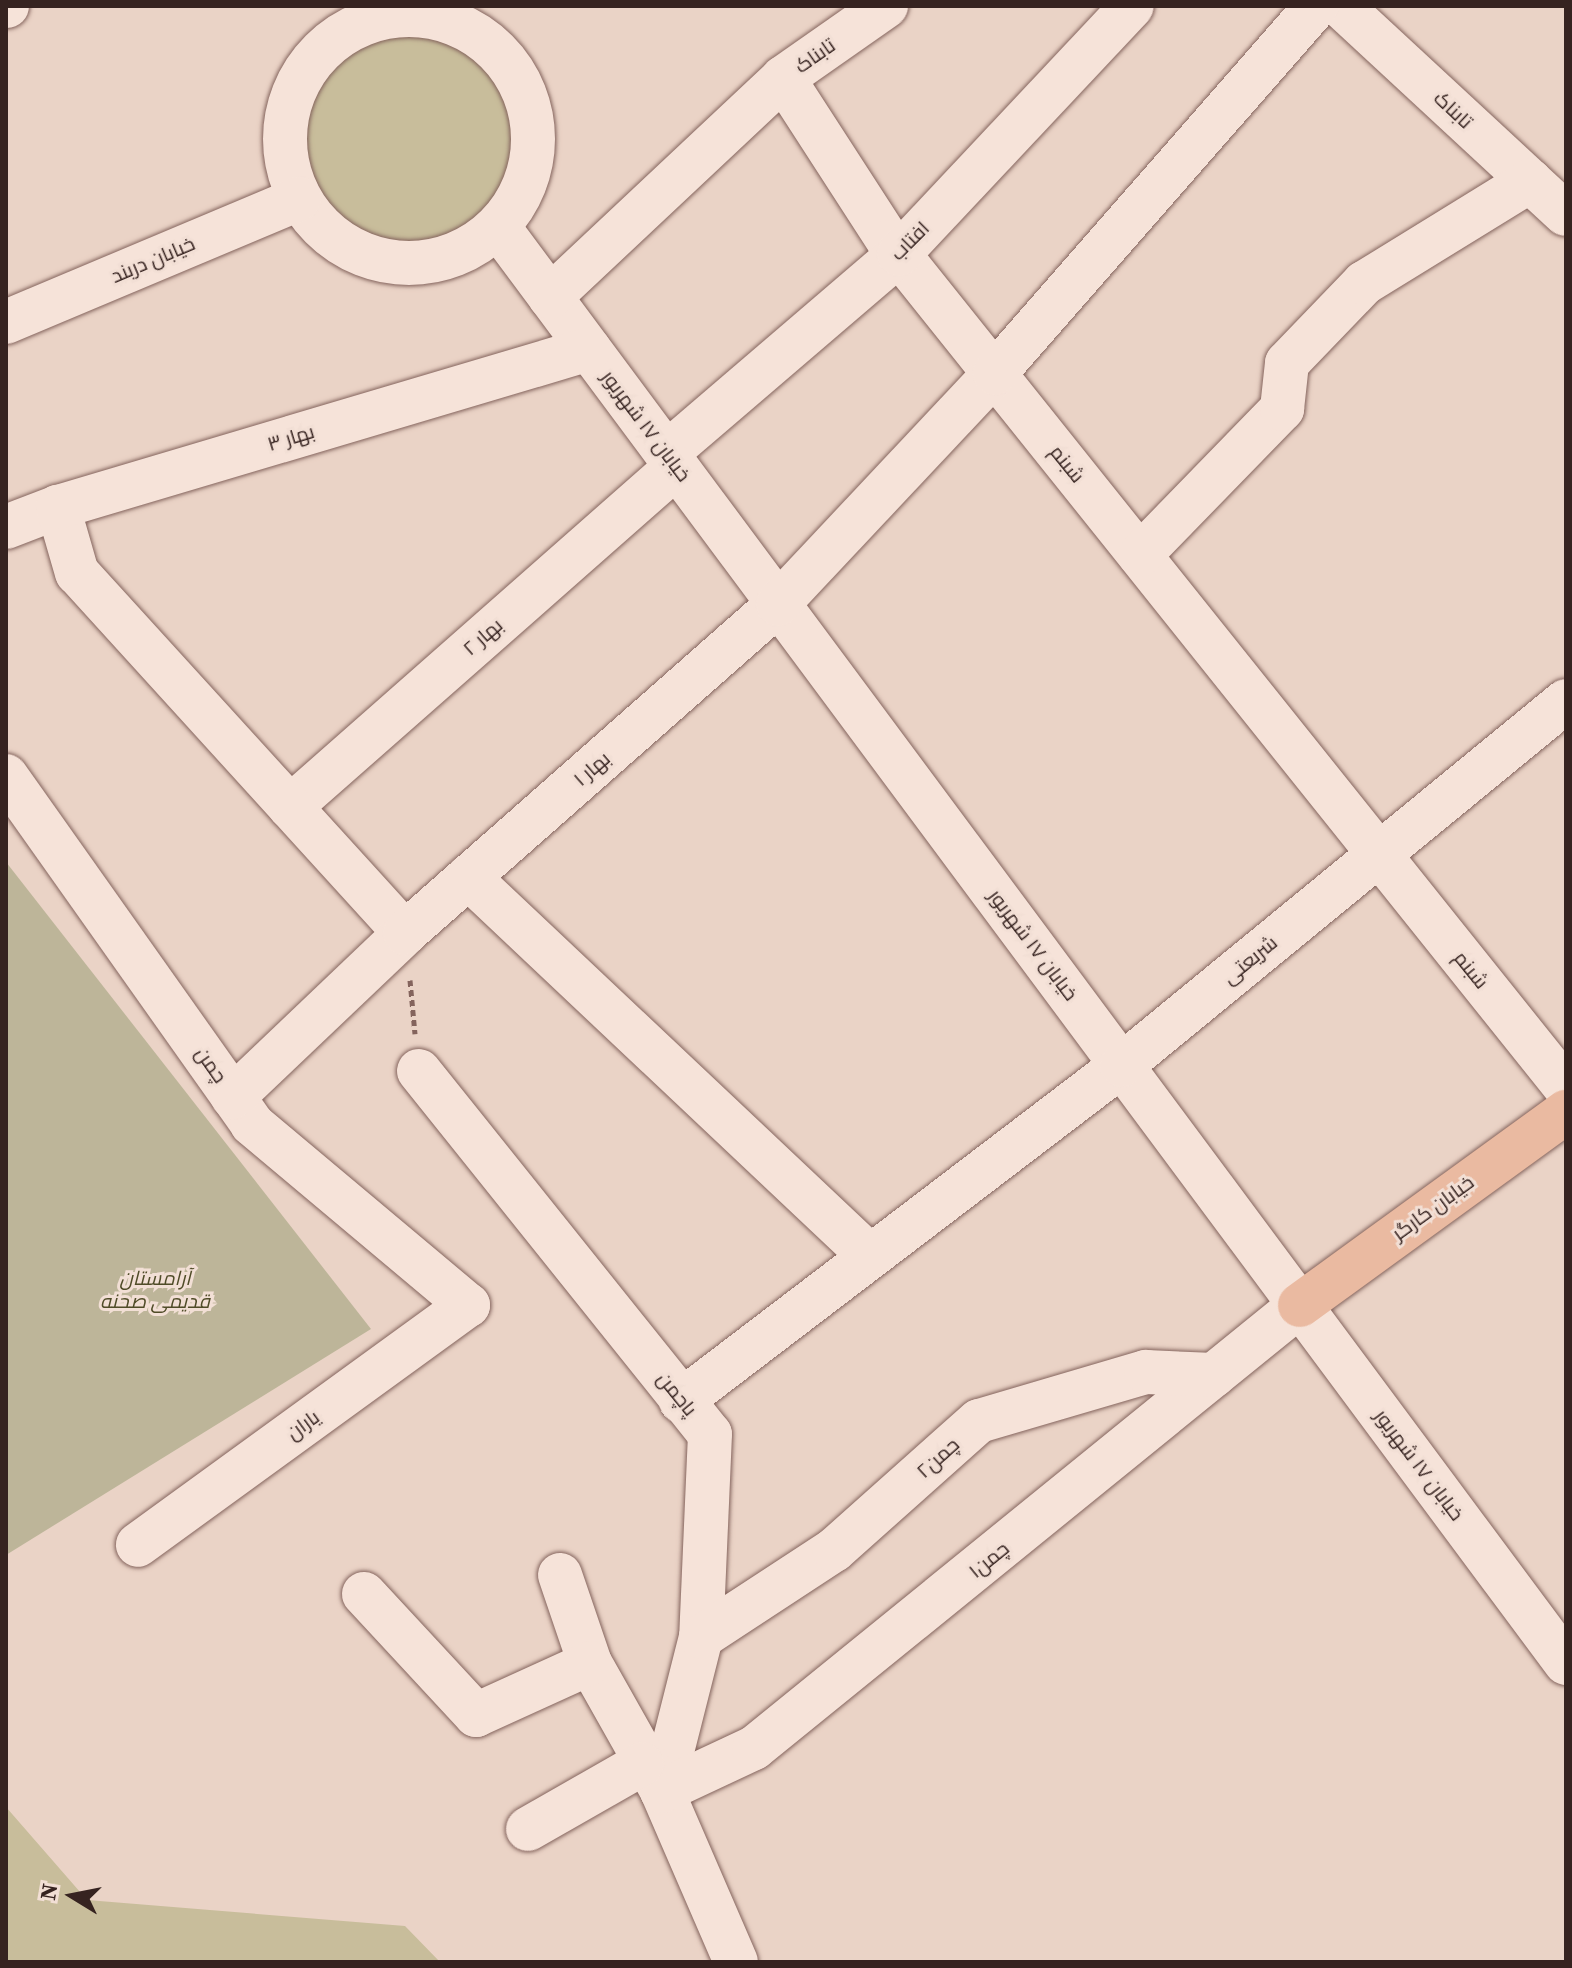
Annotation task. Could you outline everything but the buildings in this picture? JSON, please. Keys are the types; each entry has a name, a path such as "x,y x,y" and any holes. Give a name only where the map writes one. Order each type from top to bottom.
{"main road":[{"name":"خیابان کارگر","path":"1300,1305 1566,1112"}],"street":[{"name":"تابناک","path":"783,78 886,6"},
{"name":"افتاب","path":"672,460 899,254 1132,6"},
{"name":"بهار ۱","path":"233,1097 405,933 778,604 995,373 1316,6"},
{"name":"تابناک","path":"1341,6 1566,214"},
{"path":"356,14 405,14 447,20 484,40 512,70 529,109 532,151 521,192 499,228 429,262 391,262 354,251 323,229 299,199 286,144 300,77 356,14"},
{"name":"شبنم","path":"783,78 899,254 1566,1088"},
{"path":"550,297 783,78"},
{"path":"1140,555 1282,409 1287,363 1364,283 1530,181"},
{"name":"خیابان دربند","path":"6,322 299,199"},
{"name":"خیابان ۱۷ شهریور","path":"499,228 1566,1663"},
{"name":"بهار ۳","path":"6,527 58,507 589,349"},
{"name":"بهار ۲","path":"290,807 672,460"},
{"path":"58,507 77,573 405,933"},
{"name":"شریعتی","path":"681,1401 1122,1065 1566,701"},
{"name":"چمن","path":"6,776 252,1124 468,1305"},
{"path":"468,877 870,1256"},
{"name":"پاچمن","path":"419,1071 710,1434 701,1637 652,1778"},
{"name":"یاران","path":"138,1545 468,1305"},
{"name":"چمن۱","path":"528,1829 652,1778 754,1748 1300,1305"},
{"name":"چمن۲","path":"701,1637 834,1550 979,1421 1146,1372 1214,1375"},
{"path":"560,1575 590,1663 652,1778 736,1962"},
{"path":"364,1594 476,1715 590,1663"}],"path":[{"path":"405,933 419,1071"}],"shaded area":[{"path":"410,31 450,40 469,49 485,62 498,78 507,97 516,137 507,177 498,196 485,212 469,225 450,234 410,243 370,234 351,225 335,212 322,196 313,177 304,137 313,97 322,78 335,62 351,49 370,40"},
{"path":"6,1807 87,1900 405,1926 440,1962 6,1962"}],"green space":[{"name":"آرامستان قدیمی صحنه","path":"6,862 371,1329 6,1555"}]}
